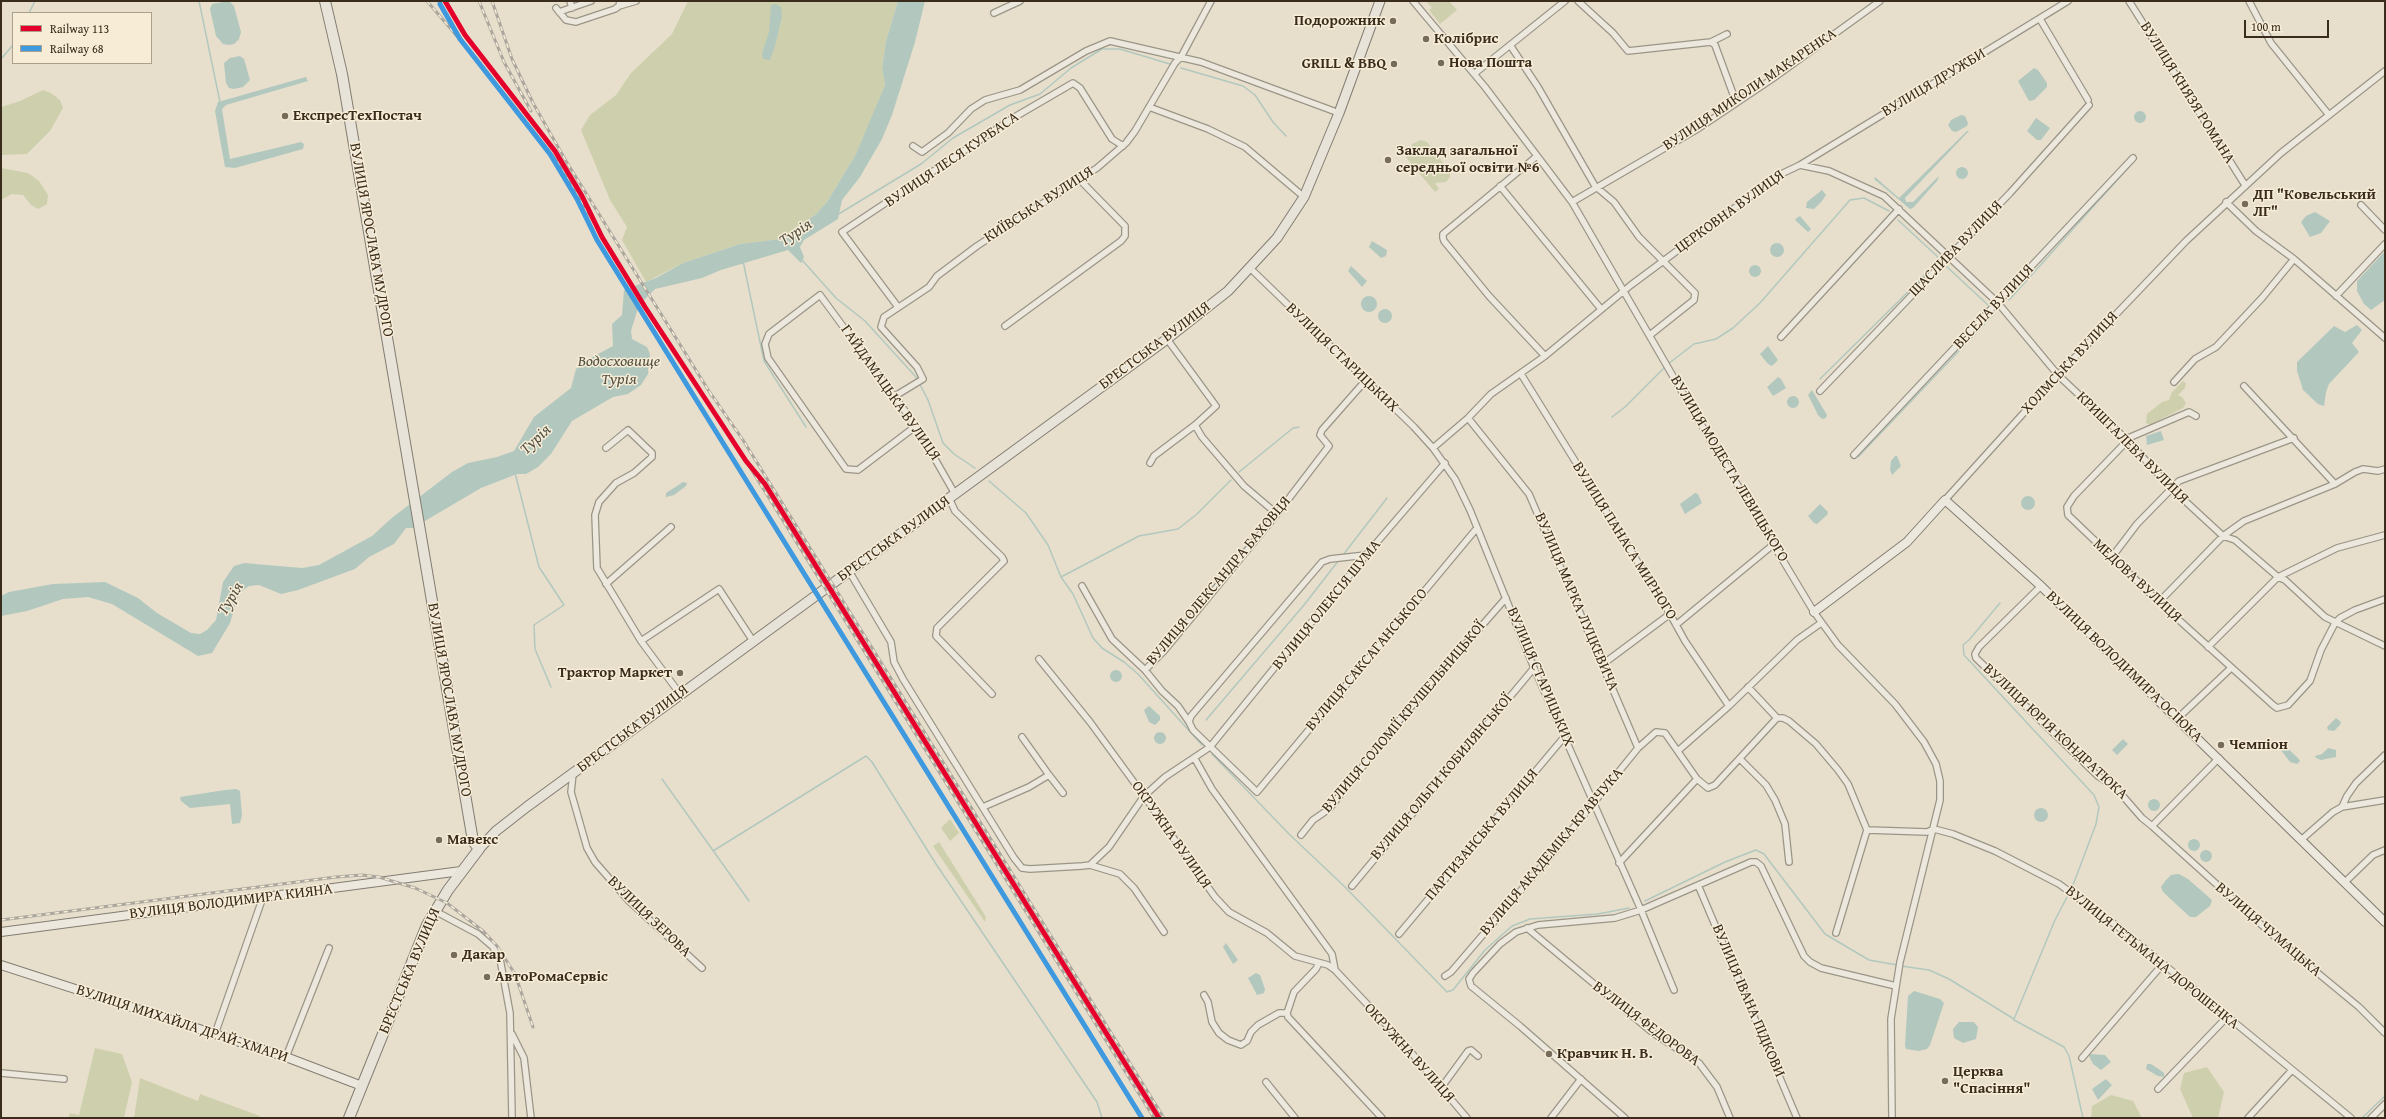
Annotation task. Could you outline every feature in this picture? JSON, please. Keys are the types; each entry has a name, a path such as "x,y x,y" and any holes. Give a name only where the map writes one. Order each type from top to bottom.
{"highway":[{"name":"ВУЛИЦЯ ЯРОСЛАВА МУДРОГО","path":"325,1 342,74 473,841 479,849"},
{"name":"БРЕСТСЬКА ВУЛИЦЯ","path":"349,1118 427,925 461,871 479,849"}],"main road":[{"name":"БРЕСТСЬКА ВУЛИЦЯ","path":"479,849 496,831 680,694 1167,339 1228,290 1277,238 1304,197 1339,113 1380,1"},
{"name":"ВУЛИЦЯ ВОЛОДИМИРА ОСІЮКА","path":"1945,500 2041,586 2219,758 2385,922"},
{"name":"ХОЛМСЬКА ВУЛИЦЯ","path":"1814,612 1907,542 1945,500"},
{"name":"ВУЛИЦЯ ВОЛОДИМИРА КИЯНА","path":"1,932 461,871"},
{"name":"ВУЛИЦЯ МИХАЙЛА ДРАЙ-ХМАРИ","path":"1,965 286,1057 362,1086"}],"street":[{"path":"570,1 572,8"},
{"path":"591,1 572,8 558,10 570,22 576,22 620,4 636,1"},
{"path":"994,13 1020,1"},
{"name":"КИЇВСЬКА ВУЛИЦЯ","path":"895,396 923,380 917,367 881,328 884,317 930,287 936,276 977,246 1113,156 1135,131 1175,63 1181,57 1211,1"},
{"name":"ВУЛИЦЯ МОДЕСТА ЛЕВИЦЬКОГО","path":"1413,1 1474,74 1572,202 1650,335 1666,366 1814,612 1838,645 1895,704 1924,742 1936,764 1940,781 1940,800 1900,962 1896,986"},
{"path":"1474,74 1565,1"},
{"path":"1578,1 1613,34 1628,51 1711,42 1727,34"},
{"name":"ВУЛИЦЯ МИКОЛИ МАКАРЕНКА","path":"1572,202 1699,128 1772,79 1880,1"},
{"name":"ВУЛИЦЯ ДРУЖБИ","path":"1800,165 2068,1"},
{"name":"ВУЛИЦЯ КНЯЗЯ РОМАНА","path":"2130,1 2245,185"},
{"path":"2249,1 2271,43 2329,115"},
{"name":"ЩАСЛИВА ВУЛИЦЯ","path":"1820,391 2010,193 2089,103 2040,19"},
{"name":"ВУЛИЦЯ ЛЕСЯ КУРБАСА","path":"913,146 922,152 948,133 971,109 985,100 1020,90 1102,42 1124,43 1229,70 1339,113"},
{"path":"1711,42 1715,45 1736,102"},
{"name":"ЦЕРКОВНА ВУЛИЦЯ","path":"1510,44 1538,87 1597,187 1614,202 1640,237 1662,261 1695,293 1696,297 1650,335"},
{"name":"ХОЛМСЬКА ВУЛИЦЯ","path":"1945,500 2140,287 2226,202 2329,115 2385,71"},
{"name":"ВУЛИЦЯ ЛЕСЯ КУРБАСА","path":"898,307 842,232 1013,118 1073,83 1080,88 1112,140 1123,146"},
{"path":"1149,107 1208,129 1245,147 1304,197"},
{"path":"1537,156 1443,234 1444,241 1489,296 1545,356"},
{"name":"ВЕСЕЛА ВУЛИЦЯ","path":"1854,455 2133,158"},
{"name":"ЦЕРКОВНА ВУЛИЦЯ","path":"1468,418 1491,394 1545,356 1662,261 1779,175 1800,165"},
{"name":"КРИШТАЛЕВА ВУЛИЦЯ","path":"1800,165 1829,171 1875,190 1899,209 1998,303 2058,375 2126,440 2171,488 2223,536 2235,540 2278,577 2285,580 2316,610 2335,624 2385,646"},
{"path":"1005,326 1121,241 1125,236 1127,231 1125,226 1079,179"},
{"path":"1500,186 1601,309"},
{"path":"2226,202 2256,231 2294,260 2385,338"},
{"path":"2361,205 2385,230"},
{"path":"1781,337 1899,209"},
{"path":"2336,296 2385,244"},
{"path":"2174,382 2195,359 2222,341 2294,260"},
{"name":"ВУЛИЦЯ СТАРИЦЬКИХ","path":"1250,268 1366,380 1433,448 1461,490 1534,668 1641,910"},
{"name":"ГАЙДАМАЦЬКА ВУЛИЦЯ","path":"916,426 858,470 846,469 768,358 765,344 769,334 820,295 916,426 952,496 955,511 1002,556 1004,561 936,632 936,636 992,694"},
{"path":"1150,463 1154,456 1195,425 1216,406 1167,339"},
{"name":"ВУЛИЦЯ ПАНАСА МИРНОГО","path":"1521,374 1670,614 1685,642 1729,706"},
{"name":"ВУЛИЦЯ ОЛЕКСАНДРА БАХОВЦЯ","path":"1082,586 1112,639 1145,670 1164,652 1277,514 1329,446 1320,435 1322,430 1366,380"},
{"path":"2244,386 2294,438 2335,484"},
{"path":"2126,440 2189,412 2196,416"},
{"path":"1433,448 1468,418"},
{"name":"ВУЛИЦЯ МАРКА ЛУЦКЕВИЧА","path":"1468,418 1505,461 1529,494 1638,748"},
{"path":"1195,425 1216,456 1244,486 1277,514"},
{"path":"606,448 628,430 652,453 652,457 638,470 610,488 598,506 595,515 597,568 641,641 680,694"},
{"path":"2112,557 2137,524 2171,488 2188,477 2294,438"},
{"name":"МЕДОВА ВУЛИЦЯ","path":"2126,440 2074,496 2067,507 2068,515 2259,695 2277,708 2282,708 2288,705 2310,680 2321,650 2335,624"},
{"name":"ВУЛИЦЯ ОЛЕКСІЯ ШУМА","path":"1090,865 1109,847 1144,796 1165,777 1195,759 1210,747 1366,555 1445,464"},
{"path":"2159,602 2223,536 2244,522 2335,484 2355,472 2363,469 2378,471 2385,469"},
{"path":"606,584 671,527"},
{"name":"ВУЛИЦЯ САКСАГАНСЬКОГО","path":"1210,747 1257,792 1477,528"},
{"path":"2208,648 2278,577 2337,548 2385,535"},
{"path":"1676,625 1774,544"},
{"path":"1189,722 1191,716 1322,562 1330,559 1366,555"},
{"path":"849,571 891,642 894,662 903,678 1014,858 1022,868 1090,865 1120,874 1134,888 1164,932"},
{"name":"ВУЛИЦЯ ЮРІЯ КОНДРАТЮКА","path":"2041,586 1979,647 1975,654 1976,658 2098,776 2114,786 2142,818 2152,826"},
{"path":"641,641 718,589 753,641"},
{"name":"ВУЛИЦЯ СОЛОМІЇ КРУШЕЛЬНИЦЬКОЇ","path":"1301,835 1313,820 1328,809 1397,723 1506,598"},
{"path":"2335,624 2355,610 2385,599"},
{"path":"1602,664 1670,614"},
{"path":"1777,718 1715,785 1708,788 1697,779 1679,750 1729,706 1797,640 1821,622"},
{"name":"ОКРУЖНА ВУЛИЦЯ","path":"1039,659 1090,722 1215,897 1229,912 1267,933 1295,956 1328,965 1335,970 1467,1118"},
{"name":"ВУЛИЦЯ ОЛЬГИ КОБИЛЯНСЬКОЇ","path":"1352,886 1534,668"},
{"path":"2178,718 2231,668"},
{"path":"1145,670 1162,691 1178,706 1193,730 1210,747"},
{"path":"1748,687 1777,718 1783,718 1789,721 1816,744 1838,770 1848,784 1867,830 1836,933"},
{"name":"ВУЛИЦЯ АКАДЕМІКА КРАВЧУКА","path":"1445,976 1451,972 1593,804 1638,748 1656,732 1661,731 1665,733 1679,750"},
{"name":"ПАРТИЗАНСЬКА ВУЛИЦЯ","path":"1399,934 1565,736"},
{"path":"1022,737 1063,793"},
{"path":"2342,807 2347,796 2356,784 2385,755"},
{"path":"2152,826 2219,758"},
{"name":"ОКРУЖНА ВУЛИЦЯ","path":"1195,759 1212,789 1332,954 1335,970"},
{"path":"1740,759 1766,785 1774,800 1784,824 1789,862"},
{"name":"ВУЛИЦЯ ЗЕРОВА","path":"573,774 571,792 587,848 595,862 629,901 702,968"},
{"path":"983,806 1029,787 1049,775"},
{"path":"1619,863 1697,779"},
{"path":"2301,840 2333,812 2342,807 2385,800"},
{"name":"ВУЛИЦЯ ЧУМАЦЬКА","path":"2152,826 2285,946 2359,1007 2385,1033"},
{"path":"1867,830 1927,832 1934,829"},
{"name":"ВУЛИЦЯ ГЕТЬМАНА ДОРОШЕНКА","path":"1934,829 1953,834 1988,848 2059,884 2117,926 2162,965 2351,1118"},
{"path":"2345,882 2373,855 2385,850"},
{"path":"1625,1118 1469,982 1473,973 1500,944 1516,932 1527,928 1615,918 1641,910 1751,862 1756,862 1761,866 1804,956 1810,962 1821,968 1896,986 1891,1020 1892,1118"},
{"name":"ВУЛИЦЯ ІВАНА ПІДКОВИ","path":"1698,885 1797,1118"},
{"path":"215,1034 263,897"},
{"path":"1641,910 1674,990"},
{"path":"435,911 478,934 493,947 497,953 508,998 511,1032 512,1118"},
{"name":"ВУЛИЦЯ ФЕДОРОВА","path":"1527,928 1653,1033 1699,1063 1717,1087 1730,1118"},
{"path":"286,1057 329,948"},
{"path":"1318,963 1316,970 1294,992 1287,1013 1288,1017 1382,1118"},
{"path":"2082,1058 2162,965"},
{"path":"1204,995 1208,1002 1212,1022 1222,1037 1236,1044 1241,1045 1247,1041 1251,1032 1272,1017 1287,1013"},
{"path":"2158,1089 2226,1017"},
{"path":"511,1032 524,1058 531,1118"},
{"path":"1441,1088 1468,1051 1471,1050 1478,1056"},
{"path":"2248,1118 2292,1070"},
{"path":"1,1073 64,1079"},
{"path":"1551,1118 1581,1079"},
{"path":"1266,1082 1295,1118"},
{"path":"2371,1118 2385,1104"}],"green space":[{"path":"688,1 898,1 886,41 882,68 885,85 856,154 827,202 815,215 780,239 740,244 683,263 646,282 622,240 627,227 610,200 581,130 590,115 616,95 631,73 672,34"},
{"path":"1449,1 1457,10 1440,24 1429,10 1432,8 1427,2"},
{"path":"43,90 51,93 60,100 63,108 50,131 27,154 1,155 1,107 20,101"},
{"path":"1421,140 1427,142 1450,171 1450,177 1446,182 1435,183 1439,189 1435,192 1400,150 1404,146 1410,154 1412,144"},
{"path":"1,168 28,173 39,181 48,195 47,204 38,209 31,205 23,195 12,194 1,200"},
{"path":"2183,381 2186,383 2185,388 2178,395 2182,397 2186,403 2183,408 2150,425 2146,423 2147,414 2162,402 2169,400 2172,392"},
{"path":"950,819 959,833 950,841 941,828"},
{"path":"939,842 986,917 985,922 933,846"},
{"path":"95,1048 122,1054 132,1082 124,1118 68,1118 70,1113 79,1115"},
{"path":"2207,1067 2224,1092 2218,1118 2193,1118 2180,1089 2184,1073"},
{"path":"140,1078 198,1101 200,1094 260,1116 261,1118 134,1118"},
{"path":"2111,1095 2133,1101 2141,1116 2140,1118 2091,1118 2092,1106"}],"water":[{"path":"229,1 234,6 241,32 239,39 234,44 229,45 223,44 216,36 210,9 212,4"},
{"name":"Водосховище Турія","path":"898,1 925,1 915,42 892,115 882,139 860,177 842,200 838,219 804,240 800,247 804,257 801,263 788,250 721,270 702,278 655,289 639,305 631,331 632,339 647,347 650,354 648,374 641,385 628,394 613,397 572,421 551,454 538,467 526,474 517,474 481,488 413,528 406,528 394,544 369,557 355,569 298,590 281,594 259,585 249,586 242,591 237,600 230,623 212,653 198,656 112,604 88,597 63,599 27,611 1,616 1,596 9,592 53,584 105,582 138,598 157,613 191,633 200,634 207,630 216,620 223,582 234,566 244,563 302,568 319,565 372,536 393,517 452,472 468,463 497,457 514,451 534,417 571,388 576,369 585,361 613,346 612,324 622,315 624,290 656,278 683,263 740,244 780,239 815,215 827,202 856,154 885,85 882,68 886,41"},
{"path":"776,4 781,7 782,16 775,46 770,60 763,59 762,53 769,32 771,5"},
{"path":"240,56 244,59 250,80 243,87 234,89 229,88 226,83 224,63 230,58"},
{"path":"2034,68 2038,70 2047,83 2047,87 2034,100 2029,101 2018,81"},
{"path":"306,77 308,81 226,105 222,109 230,159 301,142 304,144 303,149 235,168 225,167 215,111 218,102"},
{"path":"2138,111 2142,111 2146,117 2142,123 2138,123 2134,119 2134,115"},
{"path":"1961,115 1965,116 1968,123 1967,126 1956,132 1952,131 1948,125 1951,120"},
{"path":"2036,118 2050,128 2041,140 2037,140 2027,131"},
{"path":"1967,131 1969,131 1905,198 1906,202 1913,202 1939,176 1937,181 1913,208 1910,209 1874,179 1875,177 1899,198"},
{"path":"1962,167 1966,169 1968,173 1966,177 1962,179 1958,177 1956,173 1958,169"},
{"path":"1822,190 1826,195 1822,201 1814,209 1806,208 1807,202"},
{"path":"2315,212 2330,221 2321,233 2310,237 2301,222 2306,216"},
{"path":"1800,216 1811,229 1808,232 1795,219"},
{"path":"1372,241 1387,250 1386,256 1381,258 1369,247"},
{"path":"1777,243 1782,245 1784,250 1782,255 1777,257 1772,255 1770,250 1772,245"},
{"path":"2385,251 2385,300 2371,310 2364,304 2357,291 2357,281"},
{"path":"1755,265 1759,267 1761,271 1759,275 1755,277 1751,275 1749,271 1751,267"},
{"path":"1351,266 1367,281 1362,287 1348,271"},
{"path":"1369,296 1376,301 1377,304 1372,311 1369,312 1362,307 1361,304 1366,297"},
{"path":"1382,309 1388,309 1392,313 1392,319 1388,323 1382,323 1378,319 1378,313"},
{"path":"2357,325 2362,330 2352,343 2359,352 2329,384 2324,406 2318,404 2303,390 2297,371 2297,362 2334,326 2345,332"},
{"path":"1768,346 1778,360 1772,366 1768,364 1760,354"},
{"path":"1778,377 1781,379 1786,388 1773,396 1767,387"},
{"path":"1812,390 1827,415 1826,418 1822,419 1818,415 1808,395"},
{"path":"1793,396 1797,398 1799,402 1797,406 1793,408 1789,406 1787,402 1789,398"},
{"path":"2161,431 2164,440 2147,445 2146,436"},
{"path":"1895,456 1897,456 1901,466 1892,475 1890,470 1891,461"},
{"path":"683,482 687,483 686,486 674,495 666,497 666,493"},
{"path":"1695,493 1698,494 1702,503 1685,514 1680,504"},
{"path":"2028,496 2033,498 2035,503 2033,508 2028,510 2023,508 2021,503 2023,498"},
{"path":"1820,504 1828,512 1827,515 1817,524 1814,523 1808,516"},
{"path":"1116,670 1120,672 1122,676 1120,680 1116,682 1112,680 1110,676 1112,672"},
{"path":"1149,706 1160,716 1160,720 1155,725 1149,722 1144,710"},
{"path":"2336,718 2341,722 2340,725 2334,731 2328,730 2327,727"},
{"path":"1158,732 1162,732 1166,738 1162,744 1158,744 1154,740 1154,736"},
{"path":"2123,739 2128,744 2117,755 2112,750"},
{"path":"2283,744 2298,758 2300,761 2297,764 2290,762 2280,749 2280,746"},
{"path":"2328,748 2336,750 2336,757 2321,760 2316,758 2315,756 2322,754"},
{"path":"236,789 240,791 242,815 240,823 232,824 230,804 190,808 181,801 180,797"},
{"path":"2156,799 2159,800 2159,810 2152,811 2149,810 2148,803 2149,800"},
{"path":"2038,808 2044,808 2048,812 2048,818 2044,822 2038,822 2034,818 2034,812"},
{"path":"2192,839 2196,839 2200,845 2196,851 2192,851 2188,847 2188,843"},
{"path":"2206,850 2210,852 2212,856 2210,860 2206,862 2202,860 2200,856 2202,852"},
{"path":"2179,874 2188,879 2212,900 2210,906 2196,917 2190,917 2163,892 2161,887 2171,875"},
{"path":"1226,943 1238,960 1233,964 1223,947"},
{"path":"1256,973 1260,975 1265,989 1264,993 1257,995 1248,978"},
{"path":"1914,991 1940,999 1944,1003 1930,1045 1927,1049 1919,1051 1906,1049 1905,1046 1908,996"},
{"path":"1959,1022 1974,1022 1978,1027 1976,1039 1963,1043 1954,1038 1953,1029"},
{"path":"2090,1054 2105,1055 2111,1062 2101,1070 2093,1064 2089,1056"},
{"path":"2147,1064 2151,1064 2164,1073 2164,1077 2158,1076 2146,1069"},
{"path":"2106,1079 2112,1085 2098,1100 2092,1089"}],"waterway":[{"path":"30,12 35,1"},
{"path":"199,1 220,102"},
{"path":"1,59 12,46"},
{"path":"837,215 921,164 953,138 1010,105 1040,94 1071,68 1102,49 1120,49 1170,64"},
{"path":"1181,68 1243,86 1255,95 1273,122 1286,136"},
{"path":"2009,300 2129,167"},
{"path":"1668,364 1694,344 1716,339 1733,328 1760,303 1850,200 1864,198 1889,211"},
{"path":"1898,220 1940,259"},
{"path":"802,260 836,298 865,321 916,377 928,400 943,443 954,454 975,468"},
{"path":"743,261 764,361 806,427"},
{"path":"1946,266 1988,305"},
{"path":"1820,379 1929,271"},
{"path":"1858,457 1994,314"},
{"path":"1612,417 1625,407 1666,366"},
{"path":"1239,472 1293,428 1299,427"},
{"path":"515,473 539,567 564,605 534,625 535,649 551,687"},
{"path":"1061,577 1139,536 1178,529 1197,514 1231,480"},
{"path":"989,481 1026,513 1048,545 1061,577 1073,594 1093,638 1102,648 1124,662 1138,674 1202,745"},
{"path":"1343,555 1387,498"},
{"path":"1206,720 1304,605 1339,560"},
{"path":"2000,603 1963,645 1964,655 2094,795 2099,807 2096,824 2073,885"},
{"path":"1212,754 1289,834 1345,887 1447,992 1453,990 1485,950 1512,926 1530,919 1598,914 1629,908"},
{"path":"713,851 866,756 872,762 936,864 1097,1102 1102,1118"},
{"path":"662,779 749,901"},
{"path":"1645,901 1725,862 1756,850 1764,854 1825,934 1869,960 1897,965"},
{"path":"1901,966 1929,970 1949,979 2014,1019 2055,920 2067,897"},
{"path":"2014,1020 2064,1047 2069,1056 2083,1118"},
{"path":"2362,1118 2385,1096"}],"railway":[{"path":"427,1 479,62 556,160 593,221"},
{"path":"479,1 504,62 531,111"},
{"path":"492,1 512,59 533,103 566,161 712,396"},
{"path":"709,391 743,440 1164,1118"},
{"path":"746,461 1154,1118"},
{"path":"1,920 336,877 362,875 379,877 415,888 447,903 483,931 497,946 515,974 533,1027"}],"rail line":[{"name":"113","path":"445,1 465,35 555,151 582,196 602,237 645,307 746,461 765,484 1159,1118"},
{"name":"68","path":"440,4 460,39 550,154 577,199 597,240 1142,1118"}],"place":[{"name":"Подорожник","path":"1393,21"},
{"name":"Колібрис","path":"1426,39"},
{"name":"Нова Пошта","path":"1441,63"},
{"name":"GRILL & BBQ","path":"1394,64"},
{"name":"ЕкспресТехПостач","path":"285,116"},
{"name":"Заклад загальної середньої освіти №6","path":"1388,160"},
{"name":"ДП \"Ковельський ЛГ\"","path":"2245,204"},
{"name":"Трактор Маркет","path":"680,673"},
{"name":"Чемпіон","path":"2221,745"},
{"name":"Мавекс","path":"439,840"},
{"name":"Дакар","path":"454,955"},
{"name":"АвтоРомаСервіс","path":"487,977"},
{"name":"Кравчик Н. В.","path":"1549,1054"},
{"name":"Церква \"Спасіння\"","path":"1945,1081"}],"water label":[{"name":"Турія","path":"796,233"},
{"name":"Турія","path":"536,440"},
{"name":"Турія","path":"231,599"}]}
